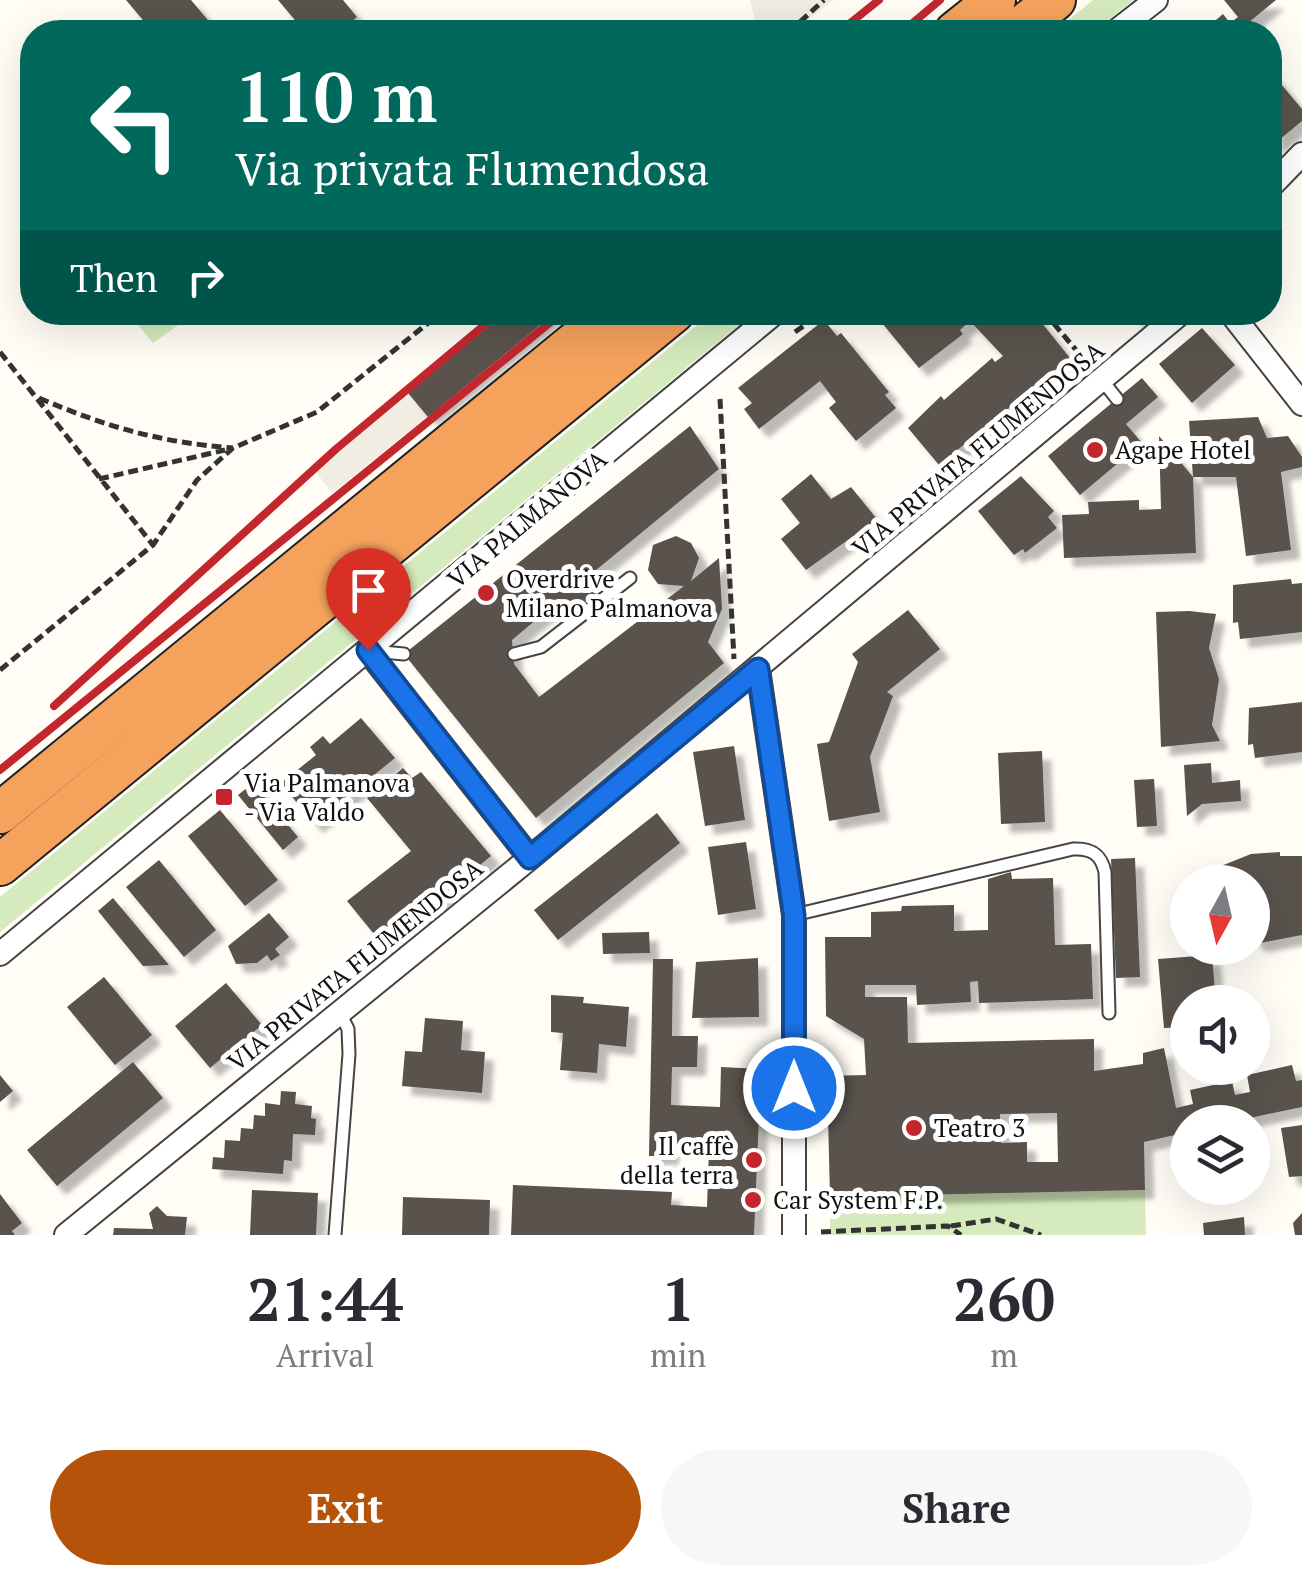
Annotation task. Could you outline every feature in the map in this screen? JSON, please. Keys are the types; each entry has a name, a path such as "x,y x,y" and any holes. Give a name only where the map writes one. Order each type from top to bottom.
{"highway":[{"path":"971,20 995,0"},
{"path":"1030,20 1055,0"},
{"path":"0,813 596,325"},
{"path":"0,865 658,325"}],"street":[{"path":"1282,173 1302,154"},
{"name":"VIA PALMANOVA","path":"0,954 760,325"},
{"name":"VIA PRIVATA FLUMENDOSA","path":"66,1235 758,669 1109,390 1170,325"},
{"path":"1240,325 1302,404"},
{"path":"368,650 530,858"},
{"path":"758,669 794,915 794,1235"}],"lane":[{"path":"514,654 541,647 630,578"},
{"path":"368,650 404,654"},
{"path":"794,915 1073,849 1088,850 1100,858 1105,872 1110,1014"},
{"path":"334,1235 349,1062 348,1028 340,1012"}],"path":[{"path":"802,20 824,0"},
{"path":"99,479 232,448 317,412 426,325"},
{"path":"795,332 805,325"},
{"path":"1055,325 1109,390"},
{"path":"0,352 154,545"},
{"path":"37,398 110,428 167,442 232,448"},
{"path":"720,398 736,687"},
{"path":"0,670 154,545 197,480 232,448"},
{"path":"822,1232 948,1226 996,1219 1041,1235"},
{"path":"948,1226 961,1235"}],"green space":[{"path":"1093,0 1133,0 1108,20 1069,20"},
{"path":"138,325 178,325 153,343"},
{"path":"697,325 738,325 0,932 0,897"},
{"path":"1145,1190 1146,1235 830,1235 830,1197"}],"shaded area":[{"path":"750,0 833,0 808,20 755,20"},
{"path":"491,325 541,325 332,493 315,471"}],"building":[{"path":"126,0 191,0 208,20 143,20"},
{"path":"278,0 343,0 357,17 353,20 295,20"},
{"path":"1224,0 1276,0 1252,20 1234,20 1238,17"},
{"path":"1282,85 1302,109 1302,121 1282,138"},
{"path":"490,325 540,325 428,417 408,393"},
{"path":"818,325 828,325 837,336 841,333 889,392 885,395 896,408 856,441 829,408 836,402 820,381 759,429 744,409 752,403 738,388"},
{"path":"884,325 966,325 960,330 963,334 919,368"},
{"path":"974,325 1043,325 1070,358 939,465 908,428 941,396 944,400 992,358 995,362 1003,356"},
{"path":"1202,328 1235,365 1192,403 1159,364"},
{"name":"Agape Hotel","path":"1142,378 1158,397 1126,424 1142,443 1080,495 1048,456"},
{"path":"1258,417 1267,438 1288,436 1302,457 1302,467 1281,472 1291,550 1246,556 1236,477 1193,477 1189,421"},
{"path":"690,426 719,469 584,580 596,594 561,623 549,609 512,640 514,664 539,697 684,586 658,584 648,570 653,545 676,536 691,543 699,558 691,581 719,558 722,609 708,642 724,663 536,818 404,654"},
{"path":"1159,436 1193,477 1196,553 1064,558 1062,515 1089,514 1088,502 1139,500 1139,510 1161,509"},
{"path":"811,474 831,499 851,487 877,519 806,570 781,539 800,523 781,499"},
{"path":"1021,476 1054,511 1048,517 1057,528 1025,553 1023,549 1014,555 978,511"},
{"path":"1291,579 1292,584 1302,583 1302,632 1240,639 1238,622 1233,623 1233,585"},
{"path":"908,610 940,649 887,692 893,696 870,757 880,812 829,821 817,744 829,742 858,662 852,654"},
{"path":"1156,612 1216,614 1209,648 1219,679 1212,725 1220,741 1161,747"},
{"path":"1302,702 1302,752 1255,758 1253,744 1248,745 1249,708"},
{"path":"361,718 395,758 314,824 281,783 316,755 310,747 323,736 330,744"},
{"path":"734,746 745,820 705,826 693,752"},
{"path":"1042,751 1045,822 1001,824 998,753"},
{"path":"1211,763 1212,783 1240,780 1241,801 1202,804 1187,816 1184,765"},
{"path":"403,768 412,778 421,772 491,856 383,945 347,901 411,851 367,798"},
{"path":"1154,779 1157,826 1137,827 1134,780"},
{"path":"253,783 298,837 283,850 238,795"},
{"path":"220,810 278,880 245,906 188,836"},
{"path":"657,813 680,843 558,940 534,910"},
{"path":"746,842 756,909 718,915 708,847"},
{"path":"1280,852 1280,856 1302,856 1302,935 1270,941 1270,865 1224,865 1251,854"},
{"path":"1135,858 1140,977 1116,978 1111,859"},
{"path":"159,860 216,930 184,957 126,887"},
{"path":"1011,872 1012,879 1053,878 1055,945 1091,944 1093,999 979,1003 978,981 970,982 971,1002 917,1005 916,985 865,985 865,997 907,997 908,1043 1094,1039 1094,1071 1143,1064 1143,1053 1164,1048 1175,1105 1170,1105 1170,1136 1144,1142 1145,1190 830,1197 827,1076 866,1075 864,1039 826,1016 825,937 871,937 871,912 901,911 902,906 954,905 954,931 988,930 988,879","holes":["1057,1113 1058,1162 1027,1162 1027,1142 1001,1143 1000,1114"]},
{"path":"113,898 169,965 143,966 98,911"},
{"path":"269,913 289,937 275,949 280,955 271,961 267,955 257,963 236,964 228,946"},
{"path":"649,932 650,953 603,954 602,933"},
{"path":"758,958 759,1017 692,1018 696,962"},
{"path":"1170,958 1170,965 1213,965 1215,985 1170,985 1170,1028 1164,1028 1158,959"},
{"path":"653,959 673,959 672,1036 698,1036 697,1067 672,1067 671,1105 720,1107 721,1067 761,1069 754,1235 511,1235 513,1185 672,1192 671,1205 707,1207 709,1147 670,1146 670,1156 649,1156"},
{"path":"104,977 152,1035 115,1065 67,1007"},
{"path":"226,983 262,1025 210,1068 175,1026"},
{"path":"551,995 584,997 583,1003 629,1007 626,1047 599,1044 597,1073 560,1070 563,1033 551,1032"},
{"path":"425,1018 463,1021 461,1050 485,1052 482,1093 402,1086 405,1051 422,1052"},
{"path":"133,1062 163,1098 57,1186 27,1150"},
{"path":"1292,1065 1296,1081 1302,1080 1302,1107 1270,1114 1270,1105 1189,1105 1193,1104 1190,1090 1233,1085 1235,1095 1250,1092 1249,1085 1270,1085 1270,1070"},
{"path":"0,1075 13,1091 0,1102"},
{"path":"281,1091 296,1092 295,1104 312,1106 311,1118 316,1119 315,1135 293,1134 292,1161 284,1160 283,1174 212,1169 213,1157 224,1158 225,1140 240,1141 241,1128 253,1129 254,1115 265,1116 265,1103 280,1105"},
{"path":"1302,1125 1302,1176 1289,1177 1281,1128"},
{"path":"252,1190 318,1193 316,1235 250,1235"},
{"path":"0,1194 22,1223 12,1231 15,1235 0,1235"},
{"path":"403,1197 490,1200 489,1235 402,1235"},
{"path":"157,1206 167,1216 187,1217 185,1235 113,1235 114,1228 153,1229 149,1213"},
{"path":"1302,1213 1302,1235 1295,1235 1293,1223"},
{"path":"1244,1217 1245,1235 1204,1235 1203,1223"}],"railway":[{"path":"854,20 879,0"},
{"path":"916,20 940,0"},
{"path":"54,706 336,449 484,325"},
{"path":"0,770 547,325"}],"place":[{"name":"Agape Hotel","path":"1095,450"},
{"name":"Overdrive Milano Palmanova","path":"486,593"},
{"name":"Via Palmanova - Via Valdo","path":"224,797"},
{"name":"Teatro 3","path":"914,1128"},
{"name":"Il caffè della terra","path":"754,1160"},
{"name":"Car System F.P.","path":"753,1200"}],"route":[{"path":"368,650 530,858 758,669 794,915 794,1088"}]}
